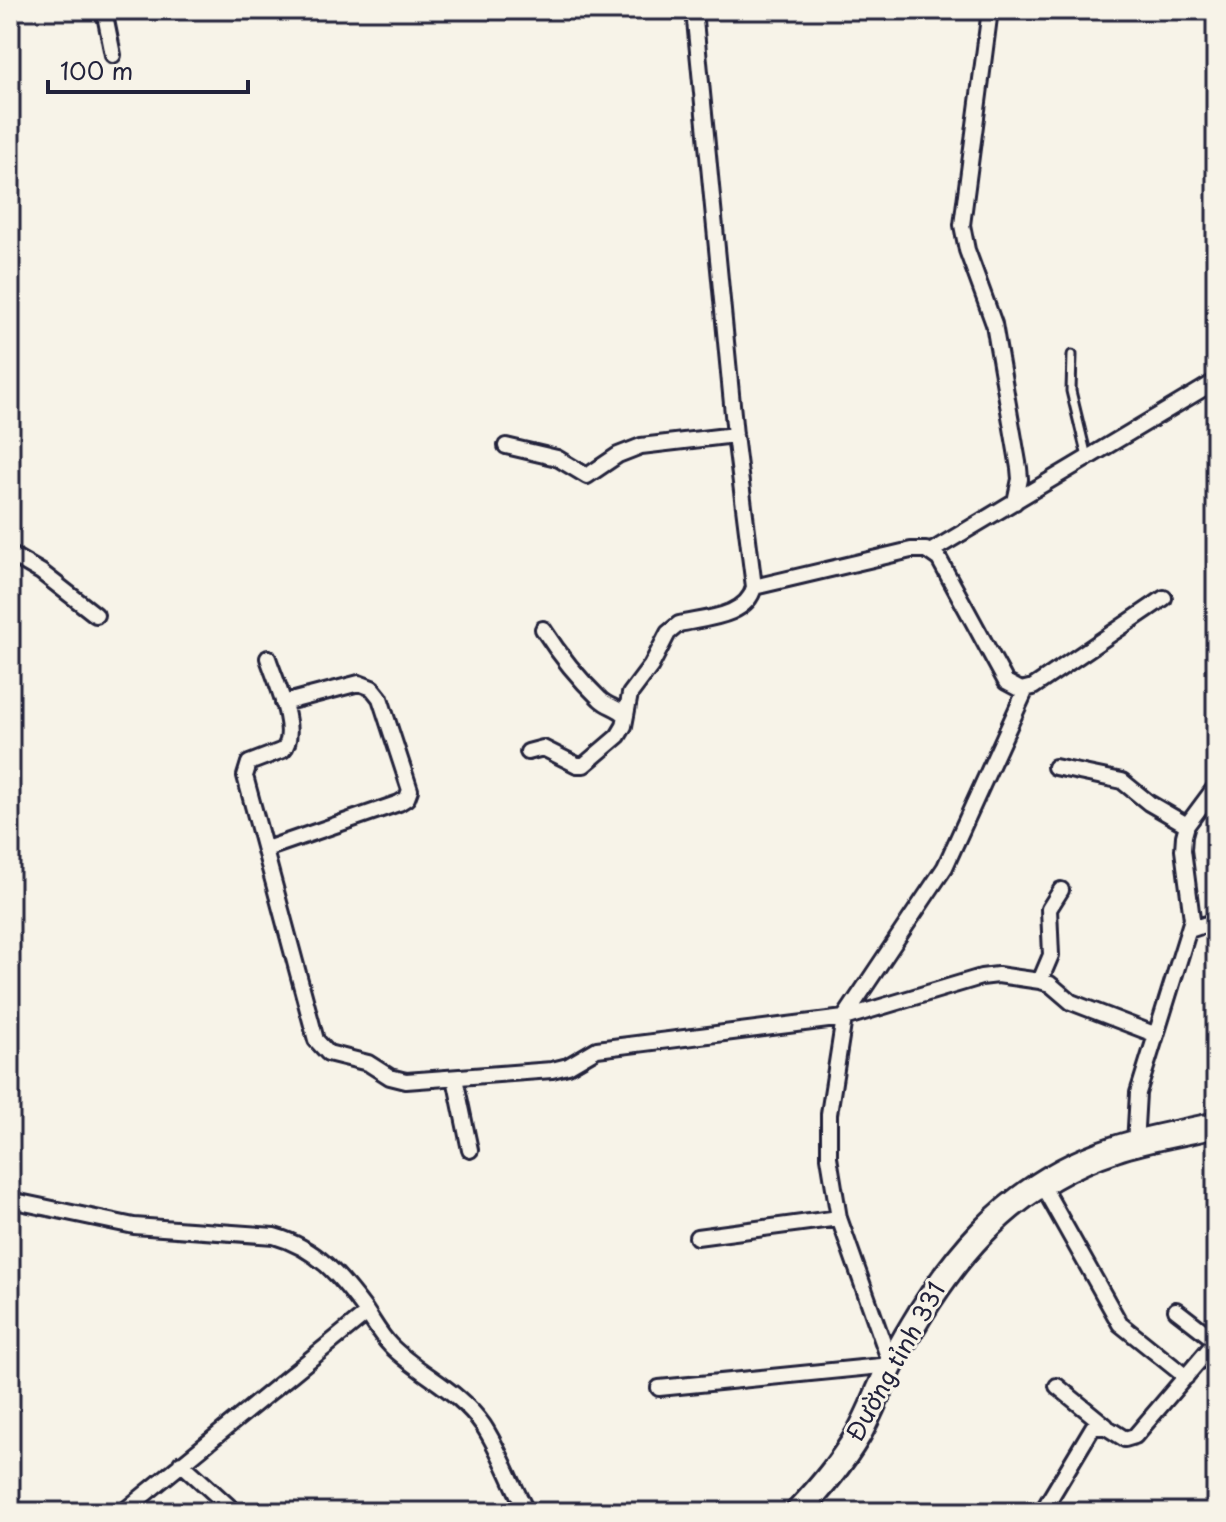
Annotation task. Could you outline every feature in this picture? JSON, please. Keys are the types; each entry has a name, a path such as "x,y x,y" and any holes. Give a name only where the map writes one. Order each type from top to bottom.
{"main road":[{"name":"Đường tỉnh 331","path":"798,1512 858,1435 891,1365 949,1268 984,1230 1041,1183 1115,1149 1216,1125"}],"street":[{"path":"104,10 113,55"},
{"path":"528,752 546,749 577,765 584,765 618,736 630,694 651,666 671,629 679,624 737,610 748,602 754,587 735,435 694,10"},
{"path":"990,10 962,225 967,250 994,324 1019,468 1015,502"},
{"path":"930,552 1216,381"},
{"path":"506,446 557,458 587,476 618,455 641,446 735,435"},
{"path":"754,587 915,549 930,552 942,564 1006,682 1015,689 1026,689"},
{"path":"10,554 41,572 96,615"},
{"path":"659,1388 891,1365 839,1218 829,1157 828,1136 844,1018 945,867 1026,689 1164,598"},
{"path":"543,629 566,663 601,700 618,708 626,716"},
{"path":"268,658 290,731 289,743 277,753 249,763 245,773 319,1045 328,1053 368,1063 397,1079 455,1078 560,1069 597,1049 844,1018 981,977 998,975 1050,984 1071,1002 1154,1034"},
{"path":"266,849 399,803 407,798 410,790 380,698 372,688 352,684 283,703"},
{"path":"1055,767 1122,781 1149,803 1187,825"},
{"path":"1135,1144 1138,1093 1192,912 1183,850 1187,825 1216,786"},
{"path":"1040,981 1051,955 1049,909 1061,890"},
{"path":"1189,930 1216,921"},
{"path":"455,1078 470,1150"},
{"path":"1041,1183 1120,1324 1186,1377"},
{"path":"10,1200 134,1226 274,1236 288,1240 325,1262 338,1273 393,1348 472,1411 493,1442 527,1512"},
{"path":"697,1237 839,1218"},
{"path":"1057,1386 1106,1427 1125,1439 1133,1438 1216,1341 1176,1310"},
{"path":"123,1512 367,1313"},
{"path":"1042,1512 1091,1429 1097,1425 1106,1427"},
{"path":"181,1463 235,1512"}],"lane":[{"path":"1072,355 1071,391 1087,459"}]}
